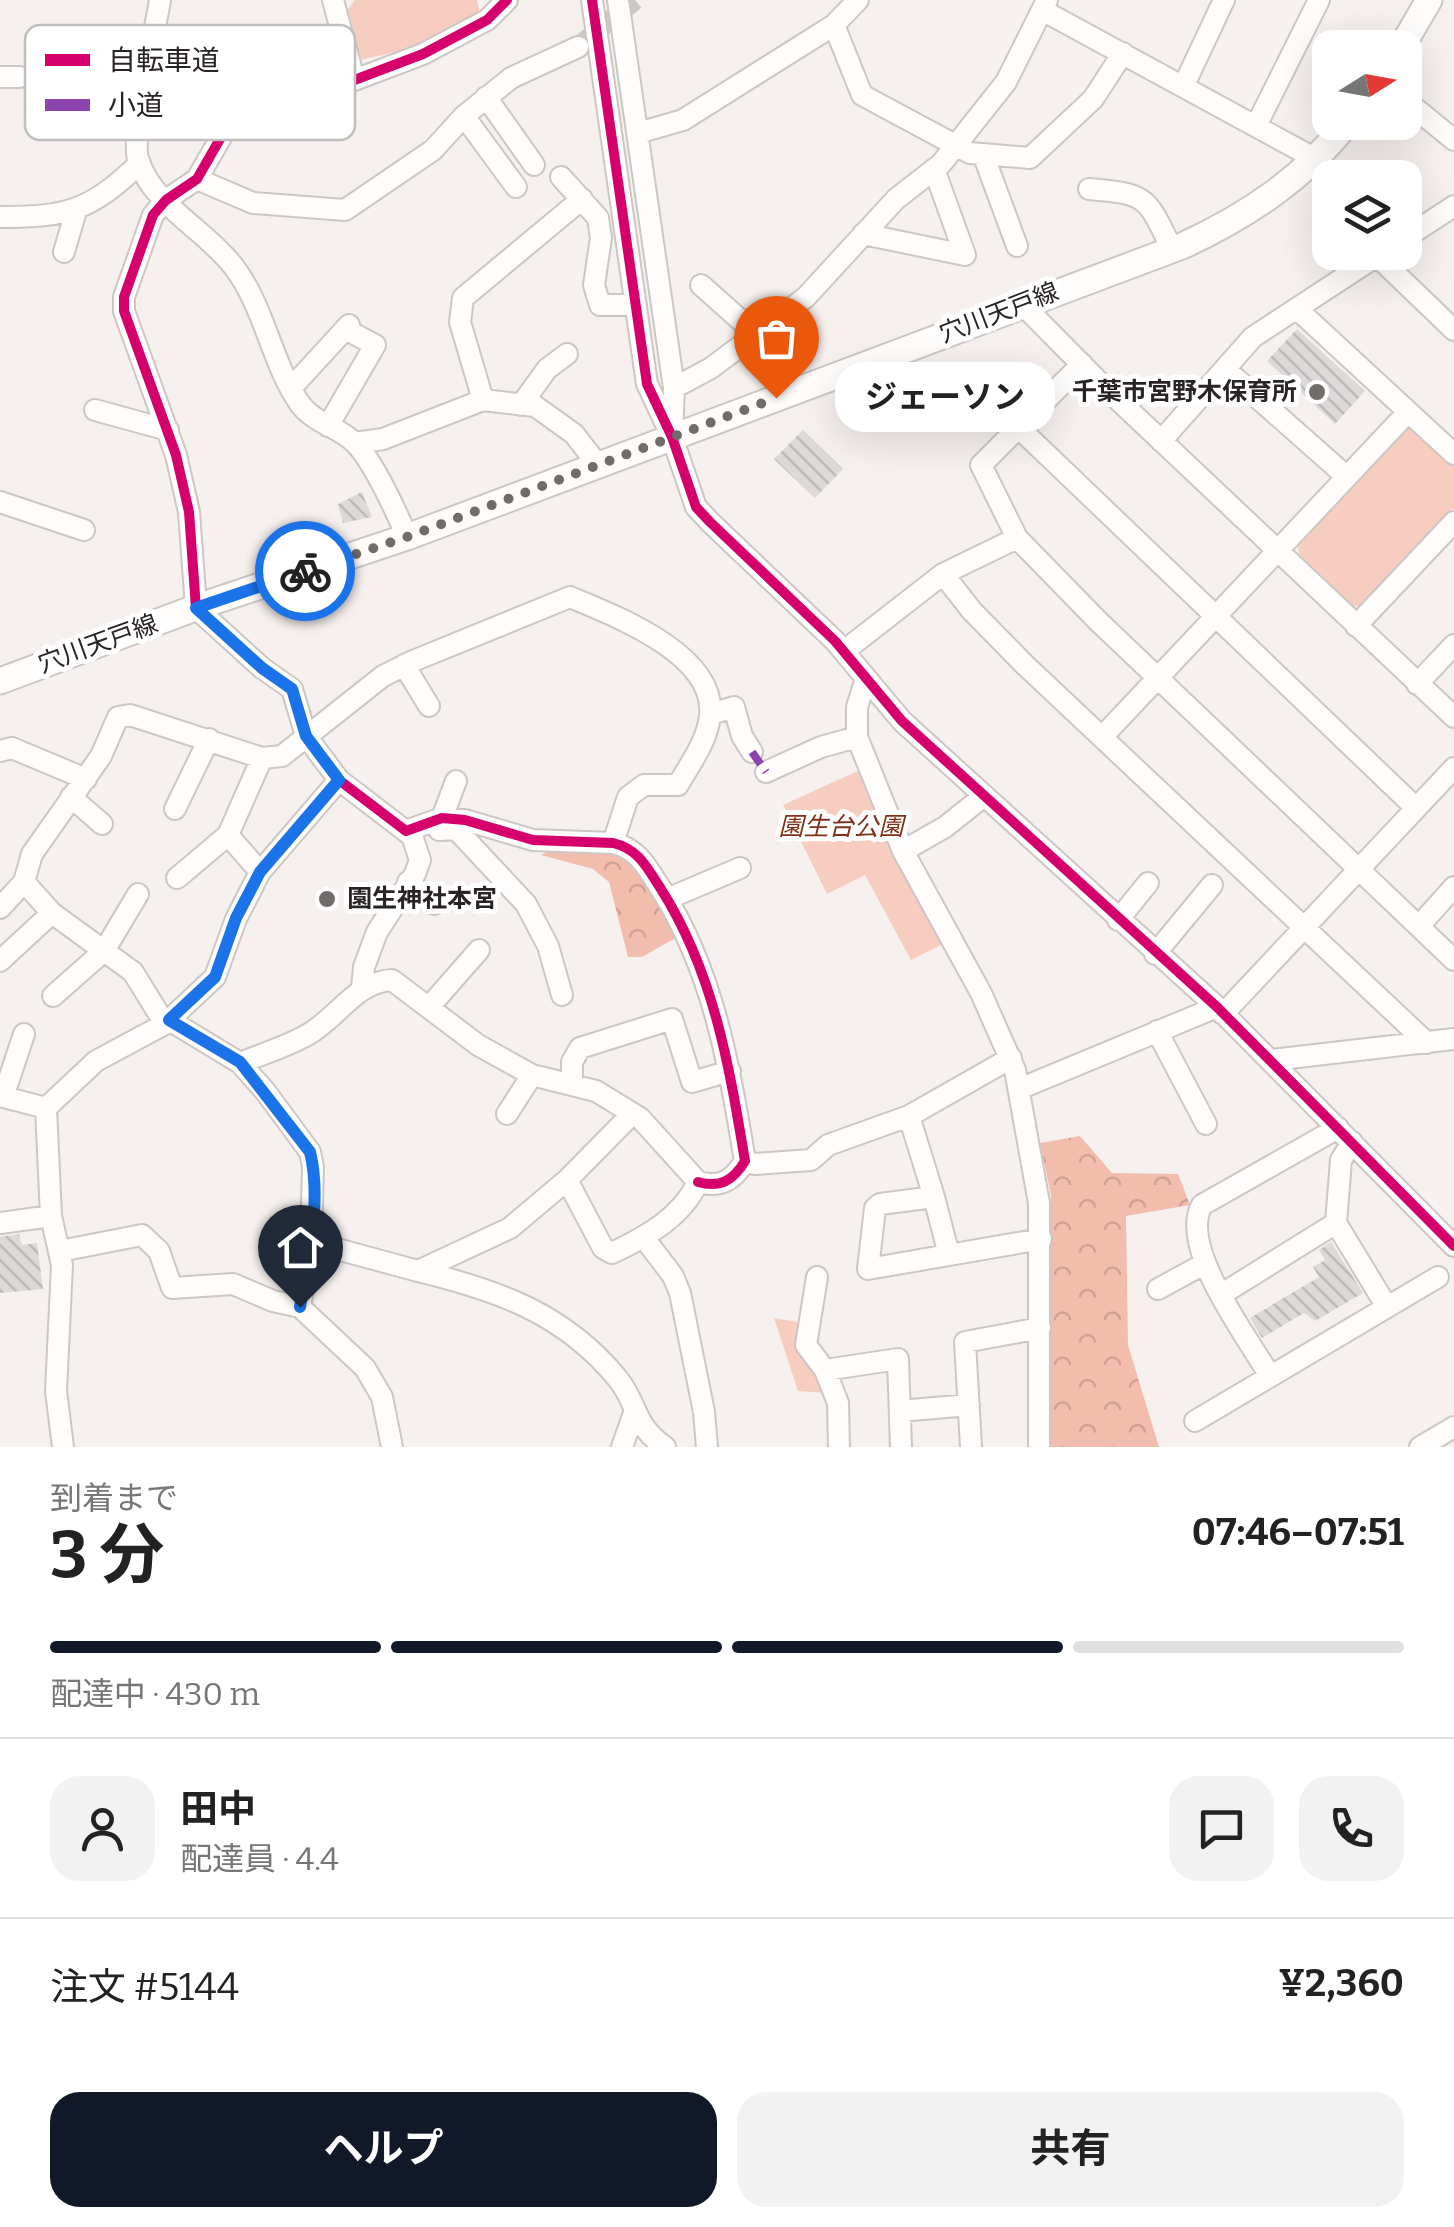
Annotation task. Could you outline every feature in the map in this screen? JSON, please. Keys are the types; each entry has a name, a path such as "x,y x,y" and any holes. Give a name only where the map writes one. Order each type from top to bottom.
{"main road":[{"path":"1411,30 1428,0"},
{"name":"穴川天戸線","path":"0,681 196,608 407,537 1172,249 1259,206 1331,140"}],"street":[{"path":"155,25 160,0"},
{"path":"333,0 340,25"},
{"path":"355,79 423,54 487,20 507,0"},
{"path":"592,0 648,384 696,507 844,651 902,721 1272,1060 1454,1246"},
{"path":"618,0 674,388 672,438"},
{"path":"826,0 838,21 862,95 954,146 983,154 1030,158 1094,100 1123,53"},
{"path":"638,133 683,120 838,21 858,0"},
{"path":"1184,85 1221,6 1198,0"},
{"path":"1256,126 1319,0"},
{"path":"674,388 710,368 806,297 896,199 934,169 1006,82 1044,5 1314,158"},
{"path":"196,179 253,204 346,210 433,150 464,116 511,78 578,47"},
{"path":"486,97 534,165"},
{"path":"1422,114 1454,140"},
{"path":"464,116 516,187"},
{"path":"138,140 140,163 166,200 240,275 300,403 313,418 356,443 393,504 407,537"},
{"path":"219,140 196,179 152,215 124,298 124,310 168,430 190,512 196,608 262,668 292,689 306,736 339,780 409,834 420,860 377,932 364,967 362,988"},
{"path":"983,154 1017,246"},
{"path":"0,217 76,211 96,201 140,163"},
{"path":"863,234 965,255 934,169"},
{"path":"561,177 598,218 601,238 594,286 600,305 636,305"},
{"path":"1089,190 1126,192 1150,204 1172,249"},
{"path":"483,400 460,322 463,298 582,199"},
{"path":"1422,227 1453,208"},
{"path":"64,252 76,211"},
{"path":"1161,441 1253,337 1355,270"},
{"path":"1396,270 1454,330"},
{"path":"701,284 756,334"},
{"path":"1022,304 1454,717"},
{"path":"1297,308 1454,454"},
{"path":"292,387 347,327 376,344 328,426"},
{"path":"521,404 547,369 567,354"},
{"path":"1082,364 981,465 1017,538 1454,960"},
{"path":"1224,369 1347,478"},
{"path":"356,443 383,439 483,400 535,406 574,434 598,465"},
{"path":"95,410 168,430"},
{"path":"1102,736 1408,412"},
{"path":"1018,428 1416,808"},
{"path":"0,502 84,530"},
{"path":"1356,626 1454,522"},
{"path":"844,651 943,574 1017,538"},
{"path":"943,574 985,625 1427,1043"},
{"path":"0,908 24,882 32,854 101,756 118,717 130,715 262,758 282,756 383,676 570,597 643,628 700,678 707,694 710,714 702,744 678,785 644,785 628,797 613,842"},
{"path":"1417,684 1454,645"},
{"path":"404,665 429,706"},
{"path":"866,678 857,707 856,737 903,850 982,993 1012,1058 1040,1203 1038,1447"},
{"path":"710,714 734,707 742,736 752,752"},
{"path":"766,772 821,747 856,737"},
{"path":"175,810 209,738"},
{"path":"0,750 12,748 86,779"},
{"path":"177,878 228,836 262,758"},
{"path":"1019,1090 1157,1030 1220,1011 1454,768"},
{"path":"63,1447 56,1391 60,1251 51,1216 46,1108 96,1061 167,1022 215,977 236,918 260,872 339,780"},
{"path":"442,818 456,781"},
{"path":"903,850 945,827 984,796"},
{"path":"71,797 102,824"},
{"path":"409,834 442,818 465,820 533,840 613,842 640,856 667,898 704,974 730,1071 745,1161"},
{"path":"409,834 456,829 478,851 526,904 548,946 562,995"},
{"path":"228,836 260,872"},
{"path":"667,898 740,868"},
{"path":"24,882 52,913 133,972 167,1022 240,1062 310,1152 314,1167 311,1242 300,1307"},
{"path":"408,882 434,904"},
{"path":"1118,920 1148,883"},
{"path":"1155,954 1212,885"},
{"path":"1419,926 1454,887"},
{"path":"53,996 104,951 138,894"},
{"path":"0,961 52,913"},
{"path":"429,1007 479,950"},
{"path":"240,1062 304,1037 326,1023 362,988 376,981 392,980 478,1046 532,1075 596,1091 632,1114 698,1182 712,1186 726,1183 745,1161 811,1160 828,1145 909,1116 1012,1058"},
{"path":"572,1083 572,1062 580,1048 672,1019 692,1082 730,1071"},
{"path":"1157,1030 1206,1124"},
{"path":"24,1034 1,1096 46,1108"},
{"path":"1272,1060 1454,1039"},
{"path":"507,1114 532,1075"},
{"path":"418,1271 510,1228 566,1180 632,1114"},
{"path":"909,1116 949,1255"},
{"path":"1345,1135 1336,1223 1386,1308"},
{"path":"1270,1376 1200,1256 1196,1215 1202,1205 1345,1135"},
{"path":"566,1180 603,1248 612,1253 644,1238 688,1202 698,1182"},
{"path":"934,1197 874,1208 868,1269 1041,1239"},
{"path":"0,1223 51,1216"},
{"path":"1222,1294 1336,1223"},
{"path":"60,1251 142,1235 159,1251 172,1288 233,1284 273,1302 300,1307 365,1368 382,1397 392,1447"},
{"path":"644,1238 674,1276 680,1293 708,1447"},
{"path":"311,1242 472,1284 520,1301 599,1356 627,1390 634,1413 652,1439 664,1447"},
{"path":"1158,1289 1204,1264"},
{"path":"817,1277 806,1345 825,1370 838,1404 839,1447"},
{"path":"1195,1421 1223,1395 1270,1376 1438,1277"},
{"path":"971,1447 965,1342 1040,1328"},
{"path":"825,1370 898,1359 901,1447"},
{"path":"900,1411 968,1405"},
{"path":"622,1447 634,1413"},
{"path":"1420,1447 1454,1427"}],"green space":[{"path":"355,0 477,0 480,13 409,49 360,60 355,25 348,9"},
{"path":"1415,427 1454,465 1454,508 1363,606 1353,606 1299,554 1297,540 1399,428"},
{"name":"園生台公園","path":"862,769 949,941 911,960 865,875 827,894 783,805"},
{"path":"551,850 614,852 640,869 679,936 642,957 628,957 609,882 593,869 541,855"},
{"path":"1080,1136 1112,1173 1178,1174 1190,1205 1126,1216 1128,1345 1159,1447 1044,1447 1051,1195 1040,1143"},
{"path":"774,1318 803,1323 826,1393 798,1391"}],"building":[{"path":"1297,329 1365,391 1335,424 1267,361"},
{"path":"803,430 843,469 815,498 774,459"},
{"path":"362,492 372,517 343,523 338,504"},
{"path":"19,1234 22,1245 37,1243 43,1289 0,1293 0,1237"},
{"path":"1331,1242 1363,1293 1315,1321 1304,1313 1262,1338 1250,1318 1319,1277 1313,1267 1325,1260 1319,1250"}],"tunnel":[{"path":"578,47 635,0"}],"marked path":[{"path":"752,752 766,772"}],"cycle path":[{"path":"355,80 423,54 487,20 507,0"},
{"path":"592,0 647,384 672,437 696,507 835,641 902,721 1217,1007 1454,1246"},
{"path":"219,140 197,179 166,200 153,215 124,297 124,311 176,455 189,512 196,608 262,668 292,689 306,736 339,780 406,831 442,818 465,820 533,840 613,843 642,860 679,921 707,987 725,1055 745,1161 725,1181 698,1182"}],"way so far":[{"path":"305,571 407,537 776,398"}],"place":[{"name":"千葉市宮野木保育所","path":"1317,392"},
{"name":"ジェーソン","path":"776,398"},
{"name":"園生神社本宮","path":"327,899"}],"route":[{"path":"300,1307 311,1242 314,1167 310,1152 240,1062 169,1020 215,977 236,918 260,872 339,780 306,736 292,689 262,668 196,608 305,571"}]}
